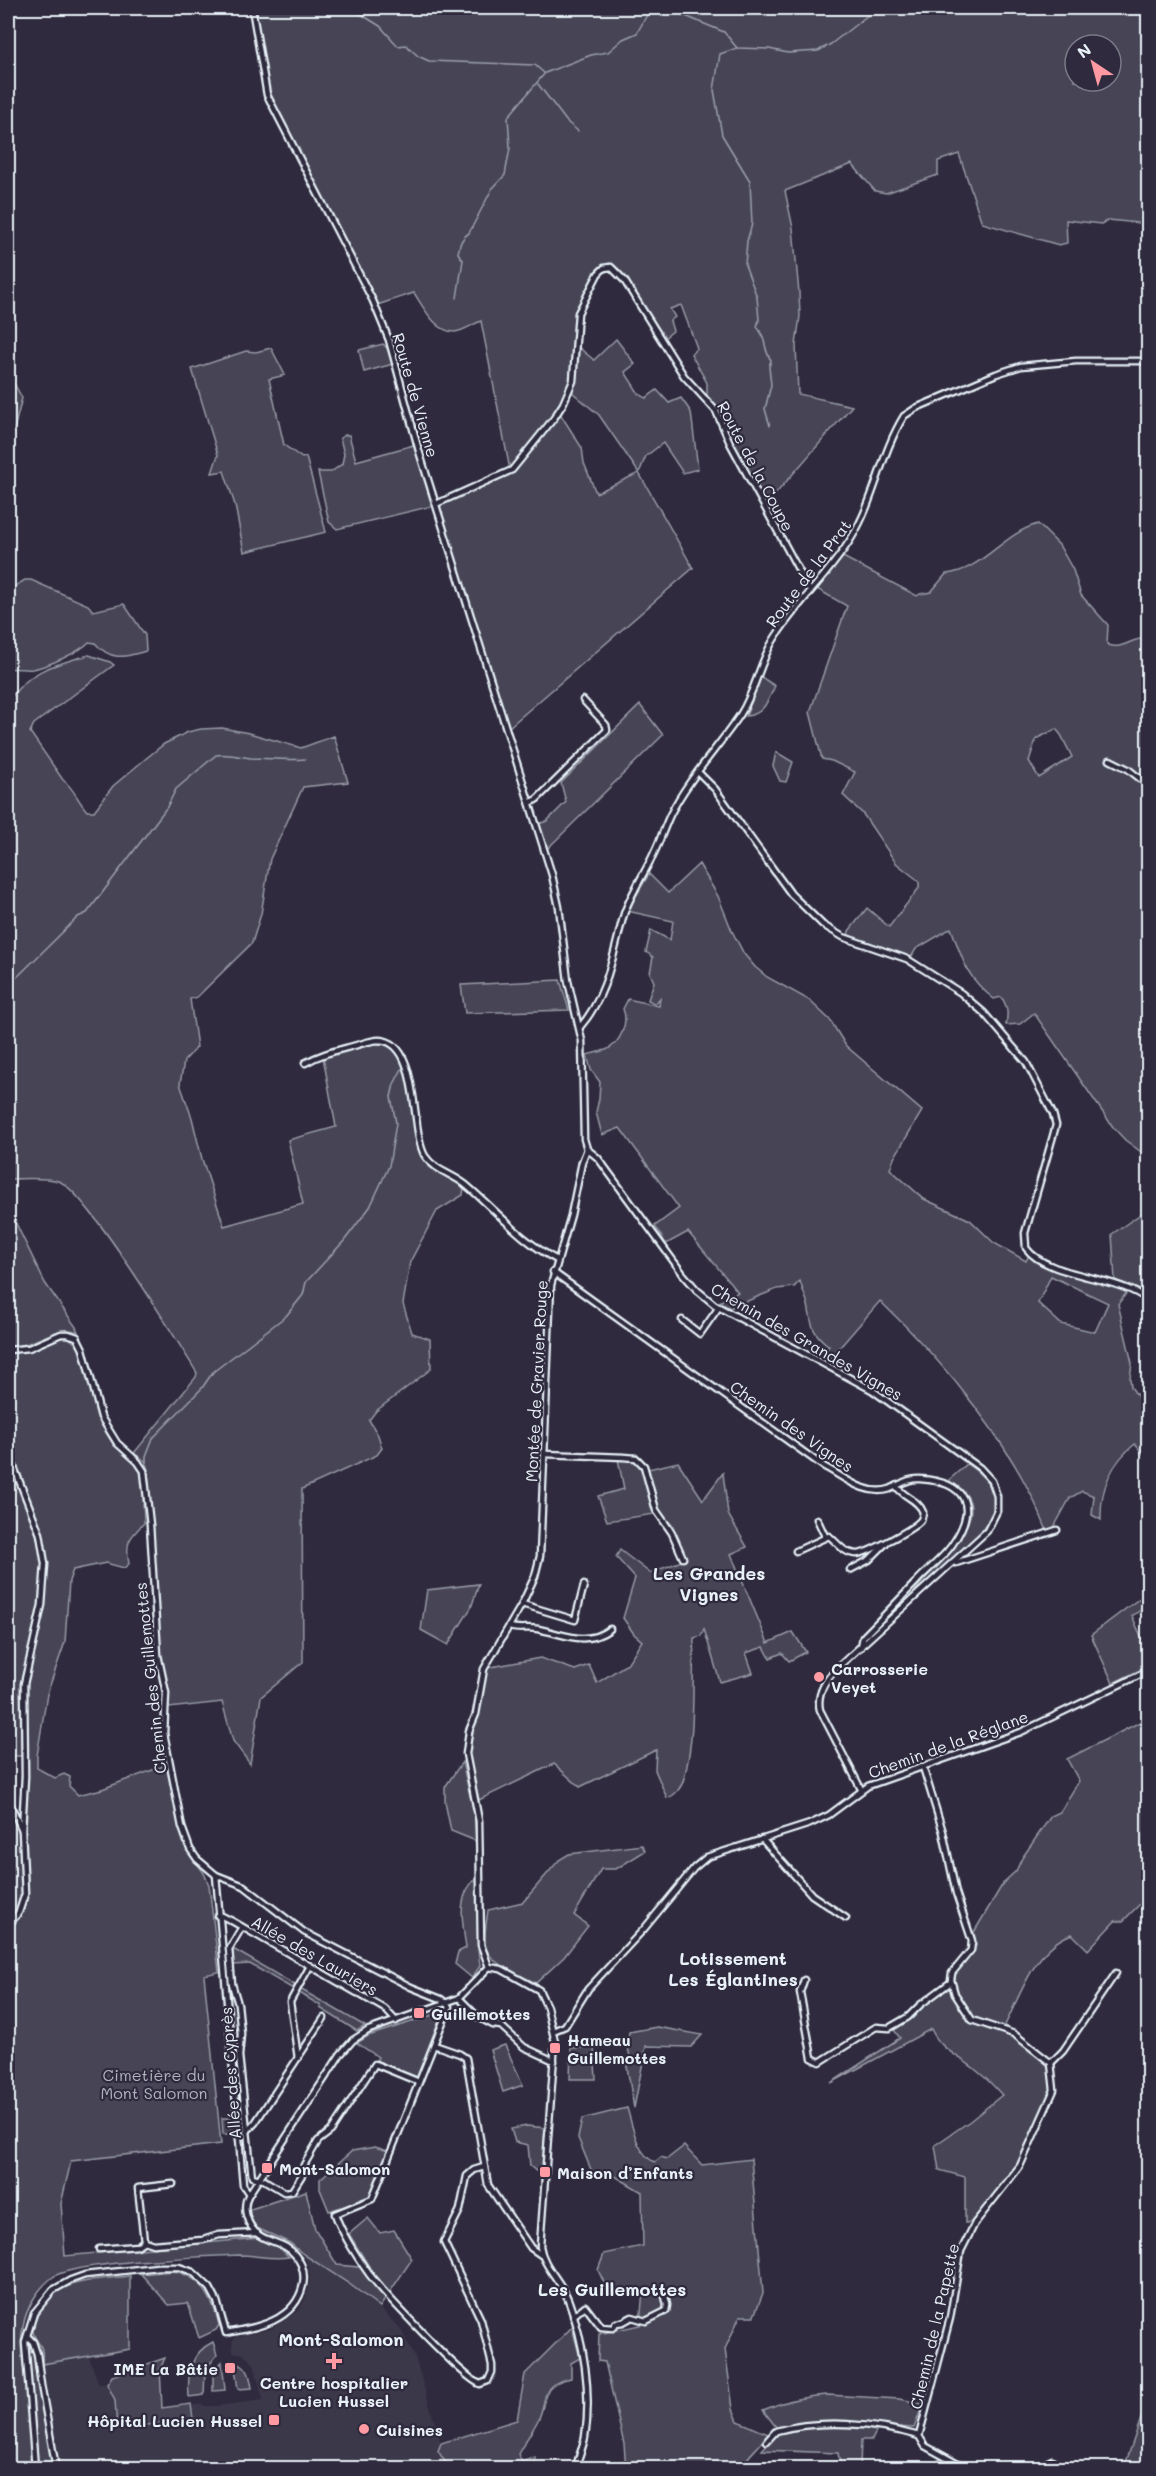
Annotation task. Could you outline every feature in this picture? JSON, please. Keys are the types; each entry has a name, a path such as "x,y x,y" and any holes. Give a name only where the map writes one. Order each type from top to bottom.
{"street":[{"name":"Route de Vienne","path":"252,8 267,95 379,314 389,340 436,504 555,887 568,981 580,1027"},
{"name":"Route de la Coupe","path":"436,504 512,470 554,418 573,381 578,313 598,274 604,268 611,267 624,280 684,376 716,411 730,443 810,591"},
{"name":"Route de la Prat","path":"580,1027 609,974 625,913 655,852 670,815 741,713 764,657 783,626 834,564 861,521 899,424 909,412 996,374 1021,366 1076,361 1149,361"},
{"path":"530,803 537,799 607,730 583,700"},
{"path":"1110,760 1128,769 1149,785"},
{"path":"698,772 715,789 791,894 823,925 843,937 907,959 961,993 984,1012 1020,1055 1047,1102 1056,1125 1025,1233 1026,1248 1033,1256 1055,1266 1123,1286 1149,1300"},
{"name":"Montée de Gravier Rouge","path":"489,1967 481,1945 479,1821 466,1754 469,1731 476,1714 484,1669 522,1604 535,1576 540,1556 549,1304 553,1272 571,1215 587,1149 584,1139 583,1053 580,1027"},
{"path":"305,1063 327,1053 376,1040 385,1041 395,1047 404,1060 409,1074 418,1134 427,1159 464,1184 519,1236 557,1260"},
{"name":"Chemin des Grandes Vignes","path":"587,1149 598,1158 683,1275 697,1290 719,1307 873,1390 987,1475 995,1488 997,1511 994,1521 981,1538 830,1675 822,1688 818,1704 822,1716 861,1789"},
{"name":"Chemin des Vignes","path":"553,1272 823,1466 866,1489 884,1490 918,1478 955,1489 964,1496 966,1510 961,1528 952,1545 863,1637 861,1647"},
{"path":"681,1320 700,1334 719,1307"},
{"name":"Chemin des Guillemottes","path":"8,1350 29,1348 61,1334 77,1337 83,1349 101,1417 117,1443 142,1466 150,1525 158,1655 166,1693 164,1726 169,1765 182,1827 190,1849 204,1867 216,1875 244,1886 304,1932 447,2004"},
{"path":"8,1452 40,1534 45,1564 42,1605 24,1684 25,1776 22,1830 25,1894 19,1912 8,1926"},
{"path":"544,1454 636,1458 641,1462 647,1474 656,1510 672,1533 683,1558"},
{"path":"850,1570 869,1560 886,1543 918,1522 923,1516 920,1505 900,1492 896,1486"},
{"path":"817,1519 825,1536"},
{"path":"953,1563 1057,1530"},
{"path":"796,1551 825,1536 829,1536 839,1547 854,1554 866,1553 886,1543"},
{"path":"8,1548 8,1590"},
{"path":"522,1604 575,1620 585,1585"},
{"path":"510,1627 520,1630 536,1628 581,1640 610,1629"},
{"name":"Chemin de la Réglane","path":"553,2031 565,2026 588,1989 644,1929 700,1863 715,1853 819,1820 861,1789 1021,1732 1149,1671"},
{"path":"923,1767 943,1832 956,1893 972,1941 971,1950 952,1973 951,1982 955,1994 972,2020 1014,2034 1051,2063 1063,2051 1116,1973"},
{"path":"8,1799 22,1830"},
{"path":"762,1839 812,1895 846,1918"},
{"path":"216,1875 243,2185 249,2194"},
{"name":"Allée des Lauriers","path":"218,1916 242,1927 385,2009 396,2021"},
{"name":"Allée des Cyprès","path":"242,1927 229,1950 232,1984 238,2004 241,2034 239,2056 250,2174 259,2180"},
{"path":"298,2058 290,2002 310,1966"},
{"path":"35,2469 25,2353 34,2313 45,2297 52,2290 71,2280 96,2274 173,2266 193,2272 210,2288 217,2301 226,2333 253,2328 279,2319 295,2304 301,2291 304,2272 298,2258 286,2247 257,2233 249,2222 245,2202 249,2194 346,2047 360,2035 459,1998 489,1967 501,1969 539,1990 547,2007 553,2031 554,2061 540,2240 541,2255"},
{"path":"804,1980 800,1992 812,2058 816,2062 823,2061 876,2027 889,2028 908,2017 951,1982"},
{"path":"459,1998 478,2017 493,2025 501,2026 524,2047 554,2061"},
{"path":"447,2004 448,2007 434,2045 378,2188 372,2199 335,2214 368,2272 472,2380 480,2384 488,2381 492,2372 481,2320 444,2242 460,2210 467,2176 474,2170 484,2167"},
{"path":"246,2132 255,2124 324,2018"},
{"path":"434,2045 466,2058 488,2185 531,2248 541,2255 565,2292 585,2368 586,2425 576,2469"},
{"name":"Chemin de la Papette","path":"919,2438 950,2318 961,2251 975,2223 1024,2157 1053,2096 1051,2063"},
{"path":"259,2180 264,2180 284,2192 292,2192 318,2141 331,2131 375,2064 419,2082"},
{"path":"144,2241 138,2188 173,2184"},
{"path":"144,2241 153,2244 203,2240 219,2235 257,2233"},
{"path":"99,2249 137,2246 144,2241"},
{"path":"573,2316 585,2306 601,2328 605,2329 613,2328 616,2323 632,2317 646,2321 666,2311 664,2292"},
{"path":"27,2336 33,2342 37,2354 40,2385 56,2469"},
{"path":"767,2441 776,2431 818,2425 892,2428 919,2438 925,2446 965,2469"},
{"path":"1036,2469 1052,2460 1065,2469"}],"shaded area":[{"name":"Centre hospitalier Lucien Hussel","path":"303,2254 375,2302 401,2330 415,2357 441,2443 438,2451 449,2468 60,2468 39,2364 89,2357 99,2384 107,2384 115,2400 117,2429 193,2419 191,2405 215,2406 263,2400 254,2364 243,2354 233,2352 232,2341 236,2337 271,2329 299,2310 310,2282 309,2267"}],"green space":[{"path":"255,8 1148,8 1148,224 1108,220 1101,224 1066,220 1067,243 1059,245 982,223 959,154 938,161 938,175 886,193 875,191 852,164 785,191 793,228 799,293 800,316 796,345 798,394 852,406 766,505 720,412 707,397 707,383 691,354 697,348 681,305 670,309 675,317 670,321 673,331 663,339 619,269 609,263 596,271 579,310 574,327 571,376 566,392 544,429 510,470 481,321 465,329 455,332 448,331 441,328 430,317 414,293 377,305 272,98 265,75"},
{"path":"616,339 635,364 625,372 639,394 646,398 657,390 669,403 681,398 691,412 698,469 683,473 663,443 646,456 639,473 599,415 572,392 577,375 577,346 594,360"},
{"path":"383,344 393,364 364,372 359,350"},
{"path":"271,348 285,375 269,379 284,445 302,458 306,457 326,532 244,552 235,505 224,471 212,473 218,455 192,369 246,351 256,352"},
{"path":"8,372 22,398 8,453"},
{"path":"561,415 582,448 584,463 596,493 639,473 693,568 508,728 439,506 442,502 514,472"},
{"path":"349,435 356,461 414,445 432,506 337,529 329,522 318,472 331,472 342,464 344,454 340,438"},
{"path":"1038,524 1059,545 1073,570 1081,595 1108,625 1107,644 1117,646 1148,638 1148,1157 1125,1140 1113,1127 1034,1013 1020,1024 1006,1025 1007,1010 1003,1000 1001,997 994,999 971,976 951,928 916,949 910,959 848,937 849,931 867,908 889,927 919,888 919,881 896,863 863,814 843,795 855,772 832,761 822,759 810,712 847,606 817,589 843,557 917,596 931,592 946,574 971,566 1025,529","holes":["1056,729 1072,757 1039,778 1029,761 1036,739"]},
{"path":"25,580 31,580 88,605 93,611 124,604 145,635 146,651 119,656 107,653 95,643 89,642 71,654 46,665 32,669 8,669 8,590"},
{"path":"89,655 114,665 34,724 30,732 87,811 94,811 113,786 164,744 188,732 201,729 222,728 249,733 301,748 334,736 348,782 303,787 270,859 261,914 252,943 197,997 190,999 197,1047 184,1061 180,1084 224,1226 303,1204 288,1140 336,1127 323,1057 374,1043 390,1045 399,1055 404,1066 423,1155 443,1173 464,1187 463,1195 437,1211 410,1262 403,1304 412,1333 430,1339 431,1369 376,1411 369,1420 378,1435 382,1448 377,1455 302,1489 303,1662 261,1697 250,1764 233,1741 222,1702 169,1708 167,1680 160,1653 148,1470 145,1461 134,1453 197,1373 109,1236 71,1190 58,1181 8,1179 8,702 24,683 43,670"},
{"path":"761,677 775,686 761,710 746,716"},
{"path":"640,705 663,735 547,849 538,824 547,821 566,802 561,783"},
{"path":"776,752 793,762 786,782 780,781 773,766"},
{"path":"699,864 718,896 744,954 755,967 767,977 809,1000 830,1020 846,1046 922,1111 894,1158 890,1169 924,1199 970,1220 994,1243 1026,1261 1029,1255 1128,1291 1118,1304 1132,1363 1131,1387 1148,1411 1148,1460 1135,1444 1119,1460 1105,1488 1101,1520 1092,1515 1094,1496 1082,1491 1070,1498 1053,1529 1047,1531 1034,1500 1017,1469 976,1408 929,1351 880,1301 828,1361 821,1356 829,1346 813,1328 800,1281 794,1287 777,1289 730,1308 719,1302 738,1292 688,1232 666,1244 655,1226 679,1208 620,1128 602,1135 596,1112 600,1082 591,1070 587,1055 606,1050 619,1038 625,1020 623,1009 628,999 659,1006 660,998 655,1004 648,1000 654,982 650,973 653,957 646,952 651,930 670,940 673,921 627,911 649,874 668,893","holes":["1051,1276 1108,1303 1095,1332 1061,1324 1038,1303"]},
{"path":"560,980 569,1010 465,1013 461,985"},
{"path":"8,1207 45,1283 78,1332 61,1331 26,1344 8,1346"},
{"path":"1148,1209 1148,1297 1115,1280 1112,1234"},
{"name":"Cimetière du Mont Salomon","path":"61,1338 69,1338 80,1347 99,1421 113,1444 135,1462 142,1474 144,1523 129,1541 129,1564 124,1568 106,1563 73,1570 69,1581 65,1642 47,1694 37,1768 55,1778 64,1774 70,1777 69,1786 78,1795 102,1789 166,1765 184,1845 204,1873 209,1885 219,1972 204,1975 221,2144 71,2161 61,2204 65,2256 259,2238 281,2249 289,2257 239,2255 142,2261 86,2267 53,2277 42,2287 30,2306 22,2336 30,2417 32,2468 8,2468 8,1804 16,1822 26,1815 26,1758 14,1756 8,1764 8,1601 12,1558 8,1532 8,1353 35,1349"},
{"path":"618,1459 633,1460 641,1465 655,1514 607,1521 598,1496 624,1489"},
{"path":"678,1462 703,1500 723,1473 728,1514 747,1547 731,1554 768,1643 793,1632 806,1652 789,1661 782,1653 770,1658 764,1647 746,1653 753,1673 720,1682 704,1629 701,1636 694,1638 692,1727 688,1762 682,1785 670,1797 667,1798 655,1770 656,1750 580,1787 554,1764 479,1800 471,1772 469,1752 486,1668 540,1658 575,1670 589,1665 597,1683 627,1664 642,1641 623,1618 635,1578 616,1557 620,1550 650,1573 682,1561 685,1556 673,1526 662,1515 655,1502 648,1469"},
{"path":"967,1464 991,1487 994,1509 990,1519 972,1541 914,1593 947,1554 968,1522 971,1508 966,1494 950,1483 950,1479"},
{"path":"479,1584 471,1608 448,1645 421,1630 427,1590"},
{"path":"1148,1592 1148,1605 1132,1616 1148,1652 1148,1666 1113,1683 1091,1635"},
{"path":"1148,1718 1148,1896 1123,1921 1115,1921 1088,1950 1072,1934 1059,1940 1039,1960 1023,1986 1005,2025 1019,2041 1048,2063 1052,2087 1017,2168 971,2222 965,2223 965,2177 939,2170 935,2145 1002,2095 996,2088 984,2076 945,2048 931,2029 831,2083 900,2038 894,2030 913,2018 925,2004 948,1989 955,1981 955,1973 976,1946 974,1932 1004,1882 1016,1871 1022,1858 1051,1816 1060,1812 1079,1781 1067,1759"},
{"path":"462,1762 474,1812 476,1841 451,1831 445,1802 445,1787"},
{"path":"642,1845 645,1851 616,1869 601,1869 574,1915 588,1926 564,1957 536,1983 505,1968 491,1957 485,1943 488,1910 523,1902 559,1860 569,1854"},
{"path":"477,1878 480,1966 472,1978 455,1964 458,1952 466,1948 462,1920 463,1901 470,1885"},
{"path":"233,1949 295,1985 293,1989 250,1964 233,1965"},
{"path":"300,1989 365,2026 357,2031 298,1992"},
{"path":"442,2012 417,2077 376,2061 378,2057 357,2043 368,2036"},
{"path":"657,2027 702,2035 691,2047 646,2046 634,2108 626,2061 630,2056 627,2045 629,2032"},
{"path":"505,2045 523,2085 503,2092 490,2050"},
{"path":"594,2047 596,2079 570,2079 571,2048"},
{"path":"627,2108 640,2146 649,2159 655,2162 661,2157 667,2159 684,2146 702,2165 751,2159 763,2293 754,2316 740,2316 725,2349 733,2409 738,2421 768,2434 742,2468 626,2468 624,2444 605,2362 598,2361 599,2334 640,2325 643,2290 607,2289 598,2270 604,2254 643,2246 642,2192 610,2173 592,2172 578,2138 582,2119"},
{"path":"222,2118 231,2118 231,2134 223,2134"},
{"path":"527,2126 545,2128 542,2176 530,2166 528,2145 515,2142 511,2129"},
{"path":"375,2147 388,2151 370,2198 329,2211 320,2189 320,2179 352,2151"},
{"path":"306,2191 315,2229 337,2265 370,2268 349,2234 368,2218 380,2233 394,2230 412,2259 380,2307 290,2243 257,2228 252,2221 249,2212 251,2209"},
{"path":"173,2271 192,2278 205,2290 219,2325 216,2330 199,2338 188,2303 169,2305 141,2274"},
{"path":"130,2276 130,2349 42,2364 42,2350 33,2329 39,2312 47,2301 56,2293 79,2283"},
{"path":"572,2327 580,2358 571,2363 571,2378 553,2384 546,2393 538,2420 518,2454 522,2462 535,2457 535,2468 449,2468 438,2451 441,2443 517,2420 525,2374"},
{"path":"213,2342 217,2355 205,2370 204,2395 189,2397 190,2372 195,2358 199,2352"},
{"path":"34,2351 49,2448 55,2468 38,2468 29,2352"},
{"path":"165,2358 160,2369 162,2408 191,2404 193,2419 117,2429 115,2400 107,2384 112,2376"},
{"path":"234,2361 248,2371 252,2388 238,2389"},
{"path":"222,2362 225,2390 213,2391 213,2371"},
{"path":"811,2396 900,2399 923,2404 914,2428 812,2422 776,2427 763,2410"},
{"path":"1148,2398 1148,2468 1124,2468"},
{"path":"812,2427 872,2428 876,2432 872,2440 861,2440 860,2468 841,2468 838,2453 762,2450 777,2434"},
{"path":"940,2459 958,2468 916,2468 928,2467"}],"waterway":[{"path":"339,8 359,13 380,26 398,46 406,45 418,56 429,61 535,65 544,73"},
{"path":"365,16 366,8"},
{"path":"457,298 463,260 458,253 460,244 469,233 492,189 505,175 510,148 508,117 545,73 591,55 608,52 623,39 637,33 647,15 664,8"},
{"path":"666,8 724,32 737,48 769,49 788,53 818,51 831,44 877,8"},
{"path":"737,48 720,54 714,90 722,135 750,181 752,224 747,241 745,265 757,297 759,320 757,327 771,360 769,367 771,385 765,409 770,426"},
{"path":"538,84 567,122 578,131"},
{"path":"8,986 78,917 87,913 167,807 176,789 216,755 284,760 305,759"},
{"path":"146,1466 146,1456 153,1438 202,1388 213,1372 286,1316 303,1295 306,1282 344,1241 370,1207 389,1166 396,1123 391,1097 394,1084 404,1065"}],"place":[{"name":"Carrosserie Veyet","path":"819,1677"},
{"name":"Guillemottes","path":"419,2013"},
{"name":"Hameau Guillemottes","path":"555,2048"},
{"name":"Mont-Salomon","path":"267,2168"},
{"name":"Maison d’Enfants","path":"545,2172"},
{"name":"Centre hospitalier Lucien Hussel","path":"334,2361"},
{"name":"IME La Bâtie","path":"230,2368"},
{"name":"Hôpital Lucien Hussel","path":"274,2420"},
{"name":"Cuisines","path":"364,2429"}],"district":[{"name":"Les Grandes Vignes","path":"709,1583"},
{"name":"Lotissement Les Églantines","path":"733,1968"},
{"name":"Les Guillemottes","path":"612,2289"},
{"name":"Mont-Salomon","path":"341,2339"}]}
